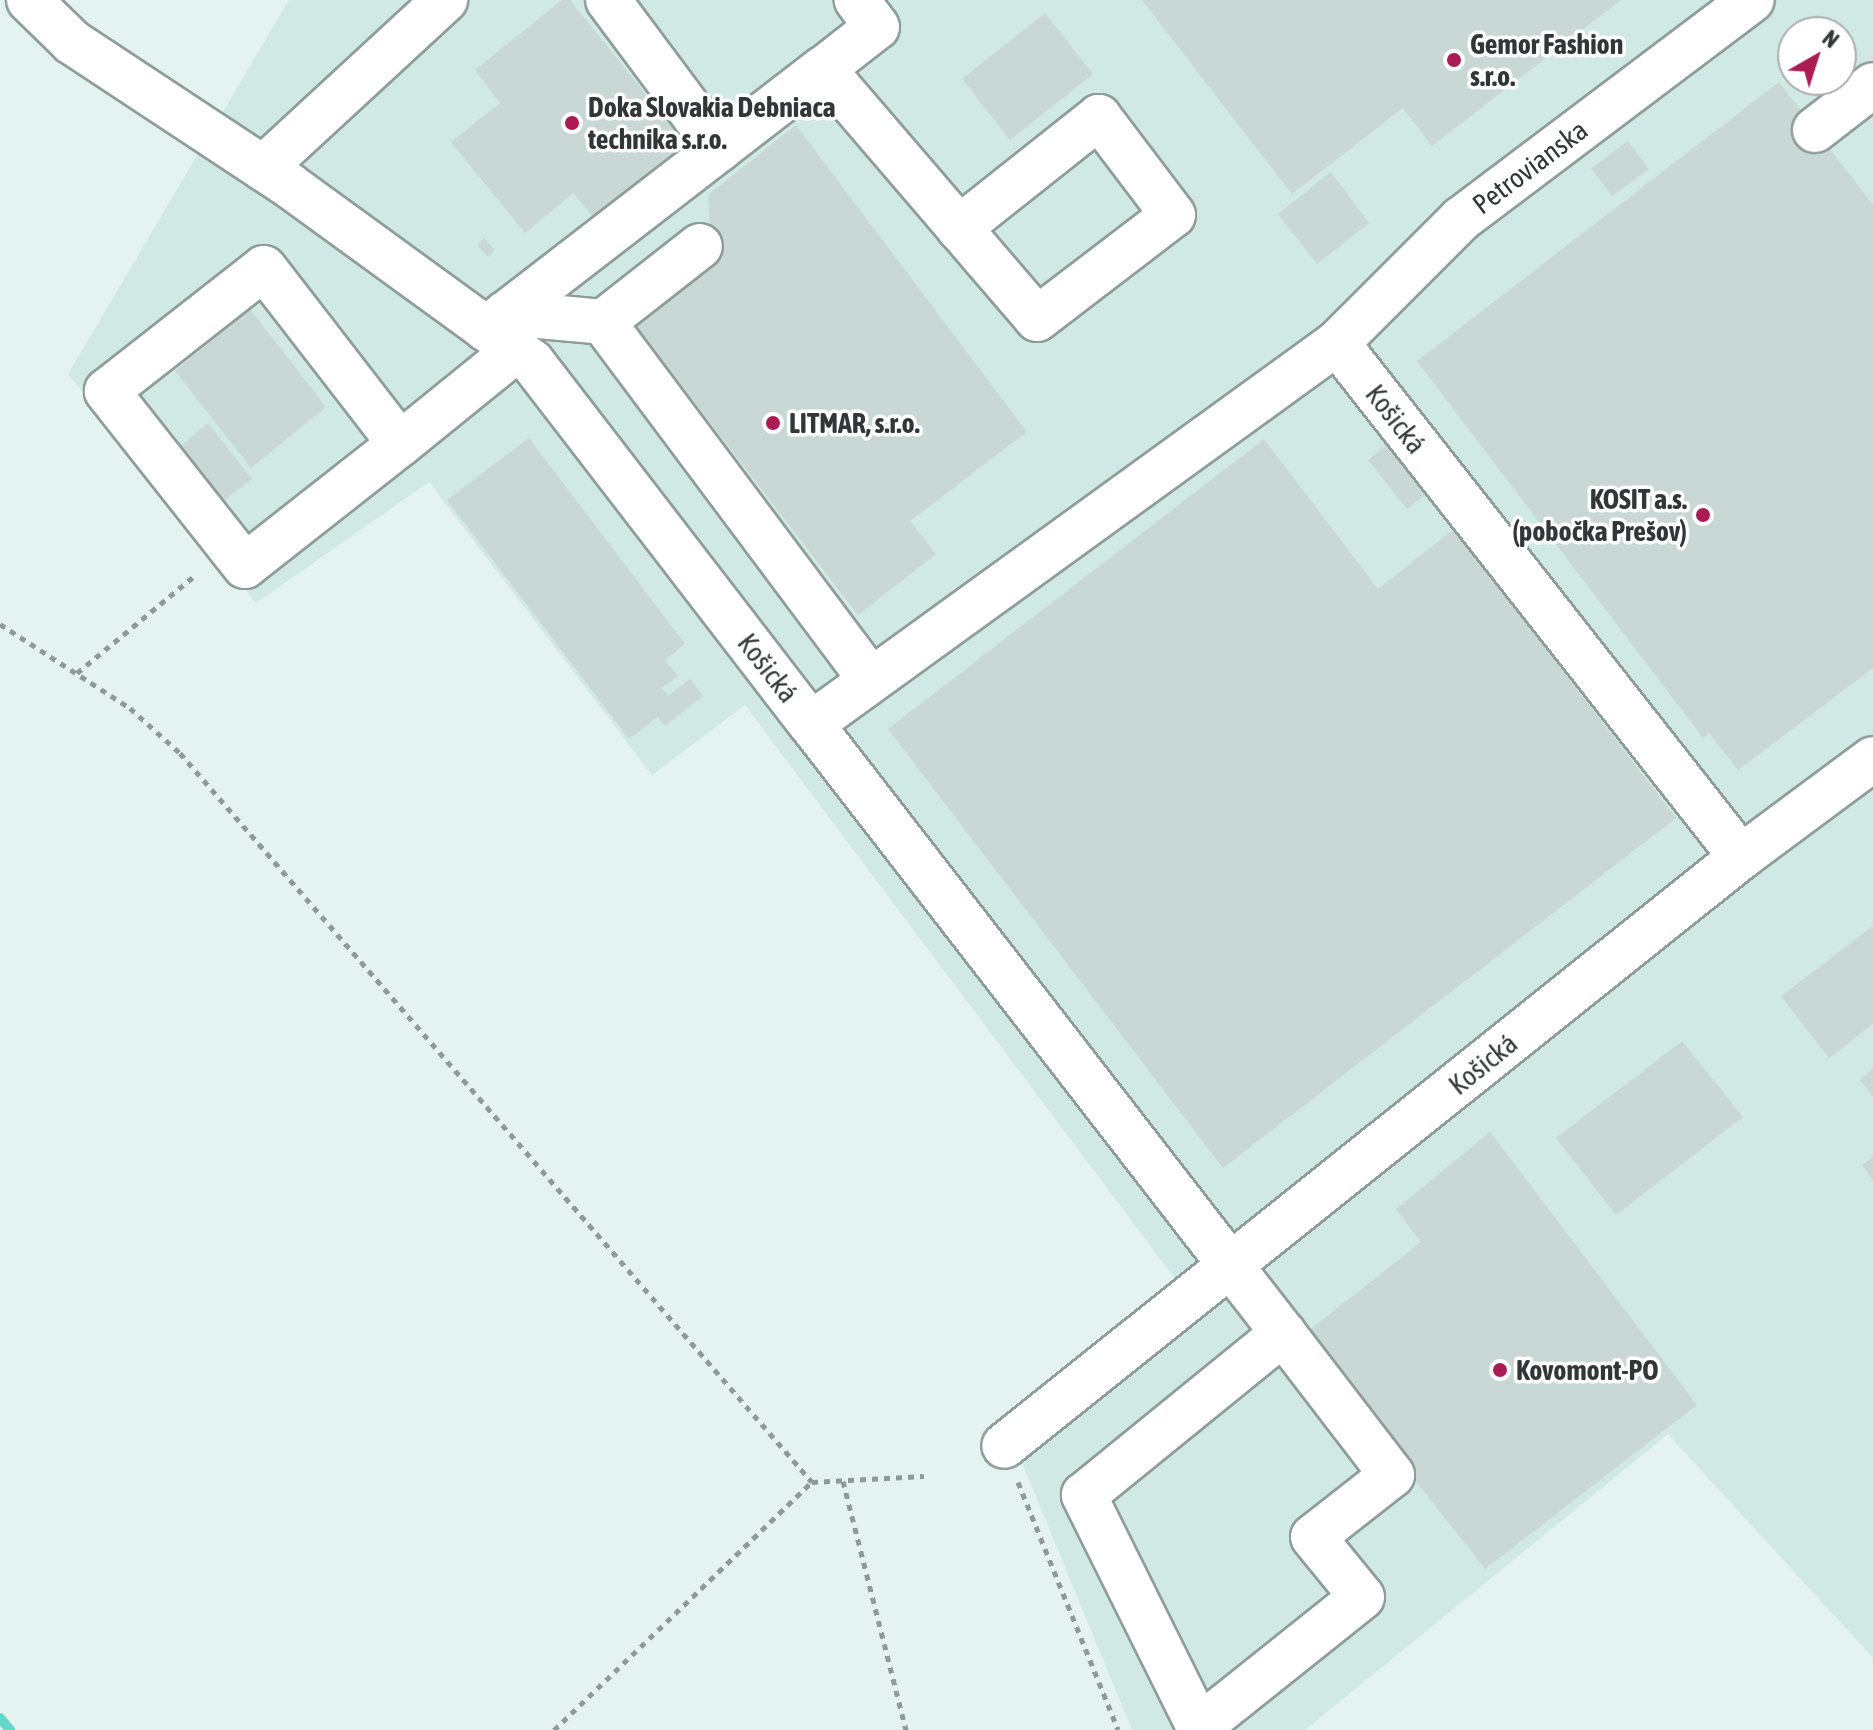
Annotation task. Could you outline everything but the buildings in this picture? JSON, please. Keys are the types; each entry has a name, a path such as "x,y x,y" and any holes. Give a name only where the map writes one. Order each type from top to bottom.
{"lane":[{"name":"Košická","path":"29,0 72,42 503,331 532,362 811,724 1337,343 1741,857 1004,1446"},
{"path":"277,177 445,0"},
{"path":"608,0 719,149"},
{"path":"400,444 264,268 107,391 245,566 400,444 503,331 719,149 877,27 857,0"},
{"name":"Petrovianska","path":"1337,343 1461,219 1752,0"},
{"path":"823,69 959,228 1037,319 1173,215 1099,117 959,228"},
{"path":"1815,130 1873,85"},
{"path":"503,331 603,322 700,246"},
{"path":"603,322 871,680"},
{"path":"811,724 1283,1333 1392,1475 1313,1537 1362,1597 1199,1727 1084,1495 1283,1333"},
{"path":"1741,857 1873,759"}],"path":[{"path":"77,673 193,577"},
{"path":"0,624 130,708 180,753 812,1482"},
{"path":"1004,1446 1118,1730"},
{"path":"554,1730 812,1482 924,1476"},
{"path":"843,1481 906,1730"}],"shaded area":[{"path":"289,0 1873,0 1873,1658 1668,1434 1305,1730 1132,1730 1007,1426 1182,1288 745,705 652,775 429,482 256,603 68,374"}],"waterway":[{"path":"0,1718 10,1730"}],"place":[{"name":"Gemor Fashion s.r.o.","path":"1454,60"},
{"name":"Doka Slovakia Debniaca technika s.r.o.","path":"572,123"},
{"name":"LITMAR, s.r.o.","path":"773,423"},
{"name":"KOSIT a.s. (pobočka Prešov)","path":"1703,515"},
{"name":"Kovomont-PO","path":"1500,1370"}]}
